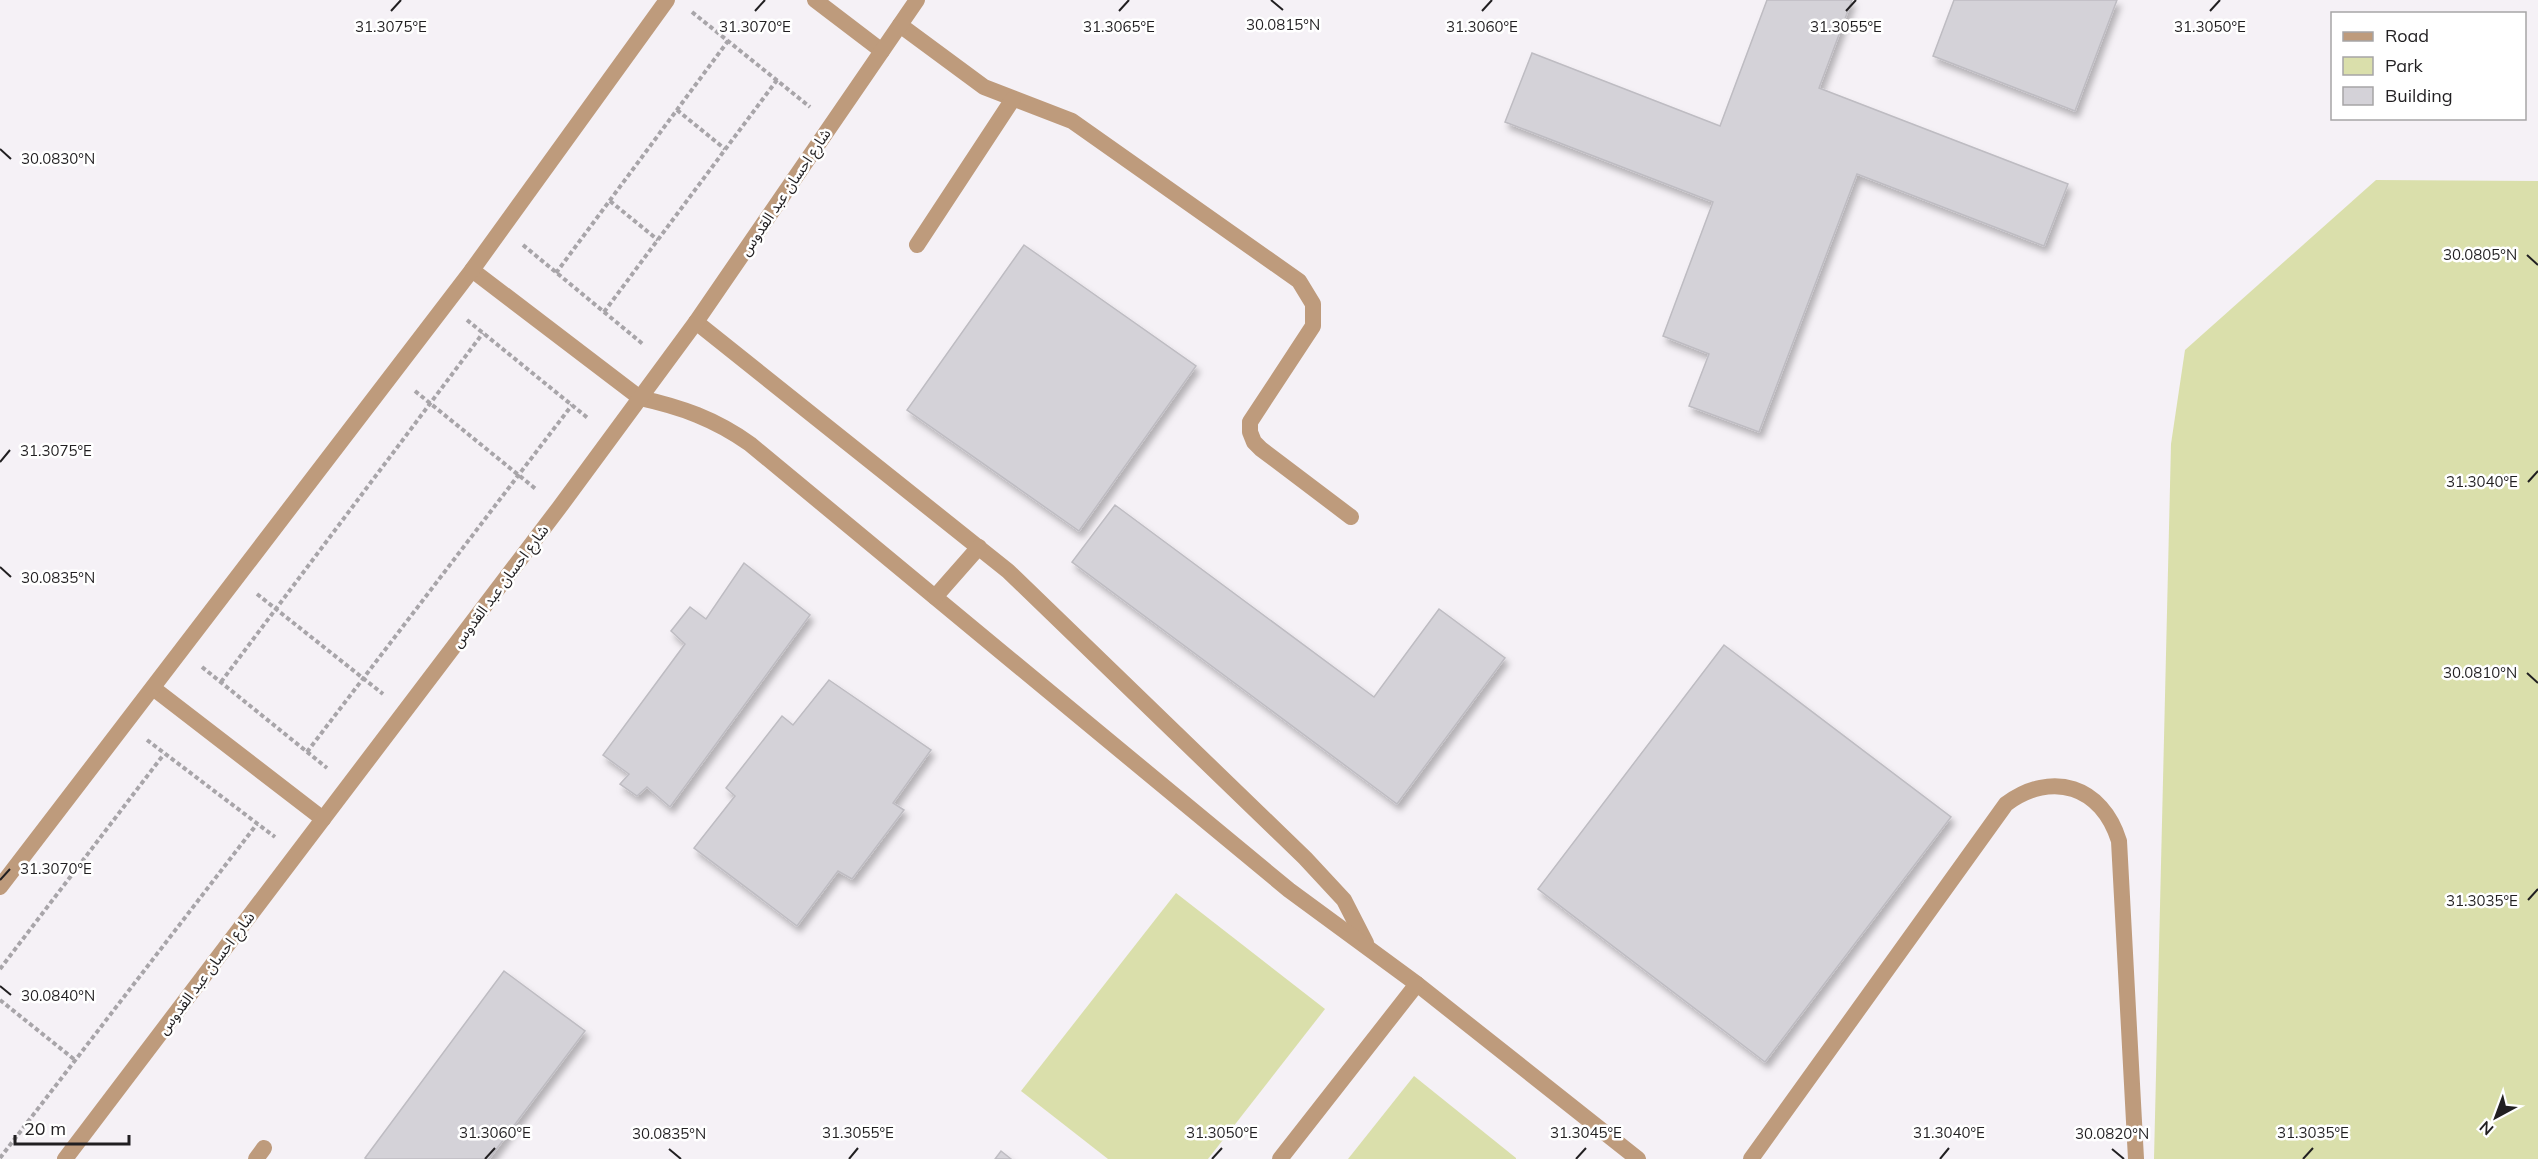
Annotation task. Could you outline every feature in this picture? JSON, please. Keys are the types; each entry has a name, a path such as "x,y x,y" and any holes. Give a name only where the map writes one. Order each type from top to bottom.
{"street":[{"path":"0,887 472,270 668,0"},
{"path":"815,0 882,51"},
{"name":"شارع احسان عبد القدوس","path":"65,1159 559,508 696,322 917,0"},
{"path":"900,25 984,87 1072,121 1299,281 1313,304 1313,326 1254,414 1250,422 1250,432 1254,442 1261,449 1351,517"},
{"path":"917,245 1013,99"},
{"path":"472,270 640,398 676,405 727,427 750,444 1288,890 1417,984 1638,1159"},
{"path":"696,322 980,546 1036,597 1305,858 1344,900 1368,947"},
{"path":"935,597 980,546"},
{"path":"153,688 322,819"},
{"path":"1751,1159 2006,804 2038,787 2056,786 2074,789 2090,797 2104,809 2114,824 2119,841 2136,1159"},
{"path":"1280,1159 1417,984"}],"path":[{"path":"686,7 831,124"},
{"path":"556,273 728,41"},
{"path":"604,312 777,81"},
{"path":"677,110 725,149"},
{"path":"610,201 658,240"},
{"path":"502,228 665,363"},
{"path":"446,303 611,437"},
{"path":"221,682 483,333"},
{"path":"393,374 559,508"},
{"path":"307,752 572,405"},
{"path":"237,578 405,712"},
{"path":"181,651 349,785"},
{"path":"125,724 297,854"},
{"path":"0,969 164,754"},
{"path":"0,1158 257,824"},
{"path":"0,1000 75,1060"}],"green space":[{"path":"2376,180 2538,181 2538,1159 2154,1159 2171,444 2185,350"},
{"path":"1176,893 1325,1009 1208,1159 1108,1159 1021,1091"},
{"path":"1414,1076 1516,1158 1516,1159 1348,1159"}],"building":[{"path":"1767,0 1852,0 1819,88 2068,184 2044,246 1857,174 1759,432 1689,406 1709,354 1663,336 1713,202 1505,122 1532,53 1720,126"},
{"path":"1954,0 2117,0 2075,111 1933,56"},
{"path":"1024,245 1196,366 1079,531 907,410"},
{"path":"1115,505 1374,697 1439,609 1505,658 1397,804 1072,562"},
{"path":"744,563 810,615 670,807 647,787 637,796 620,784 629,774 603,755 685,644 671,631 690,607 706,619"},
{"path":"1724,645 1951,817 1765,1062 1538,889"},
{"path":"829,680 931,750 893,803 904,810 852,879 838,871 797,926 694,848 735,796 726,788 782,716 793,725"},
{"path":"504,971 585,1031 489,1159 365,1158"},
{"path":"1001,1151 1011,1159 995,1159"}]}
